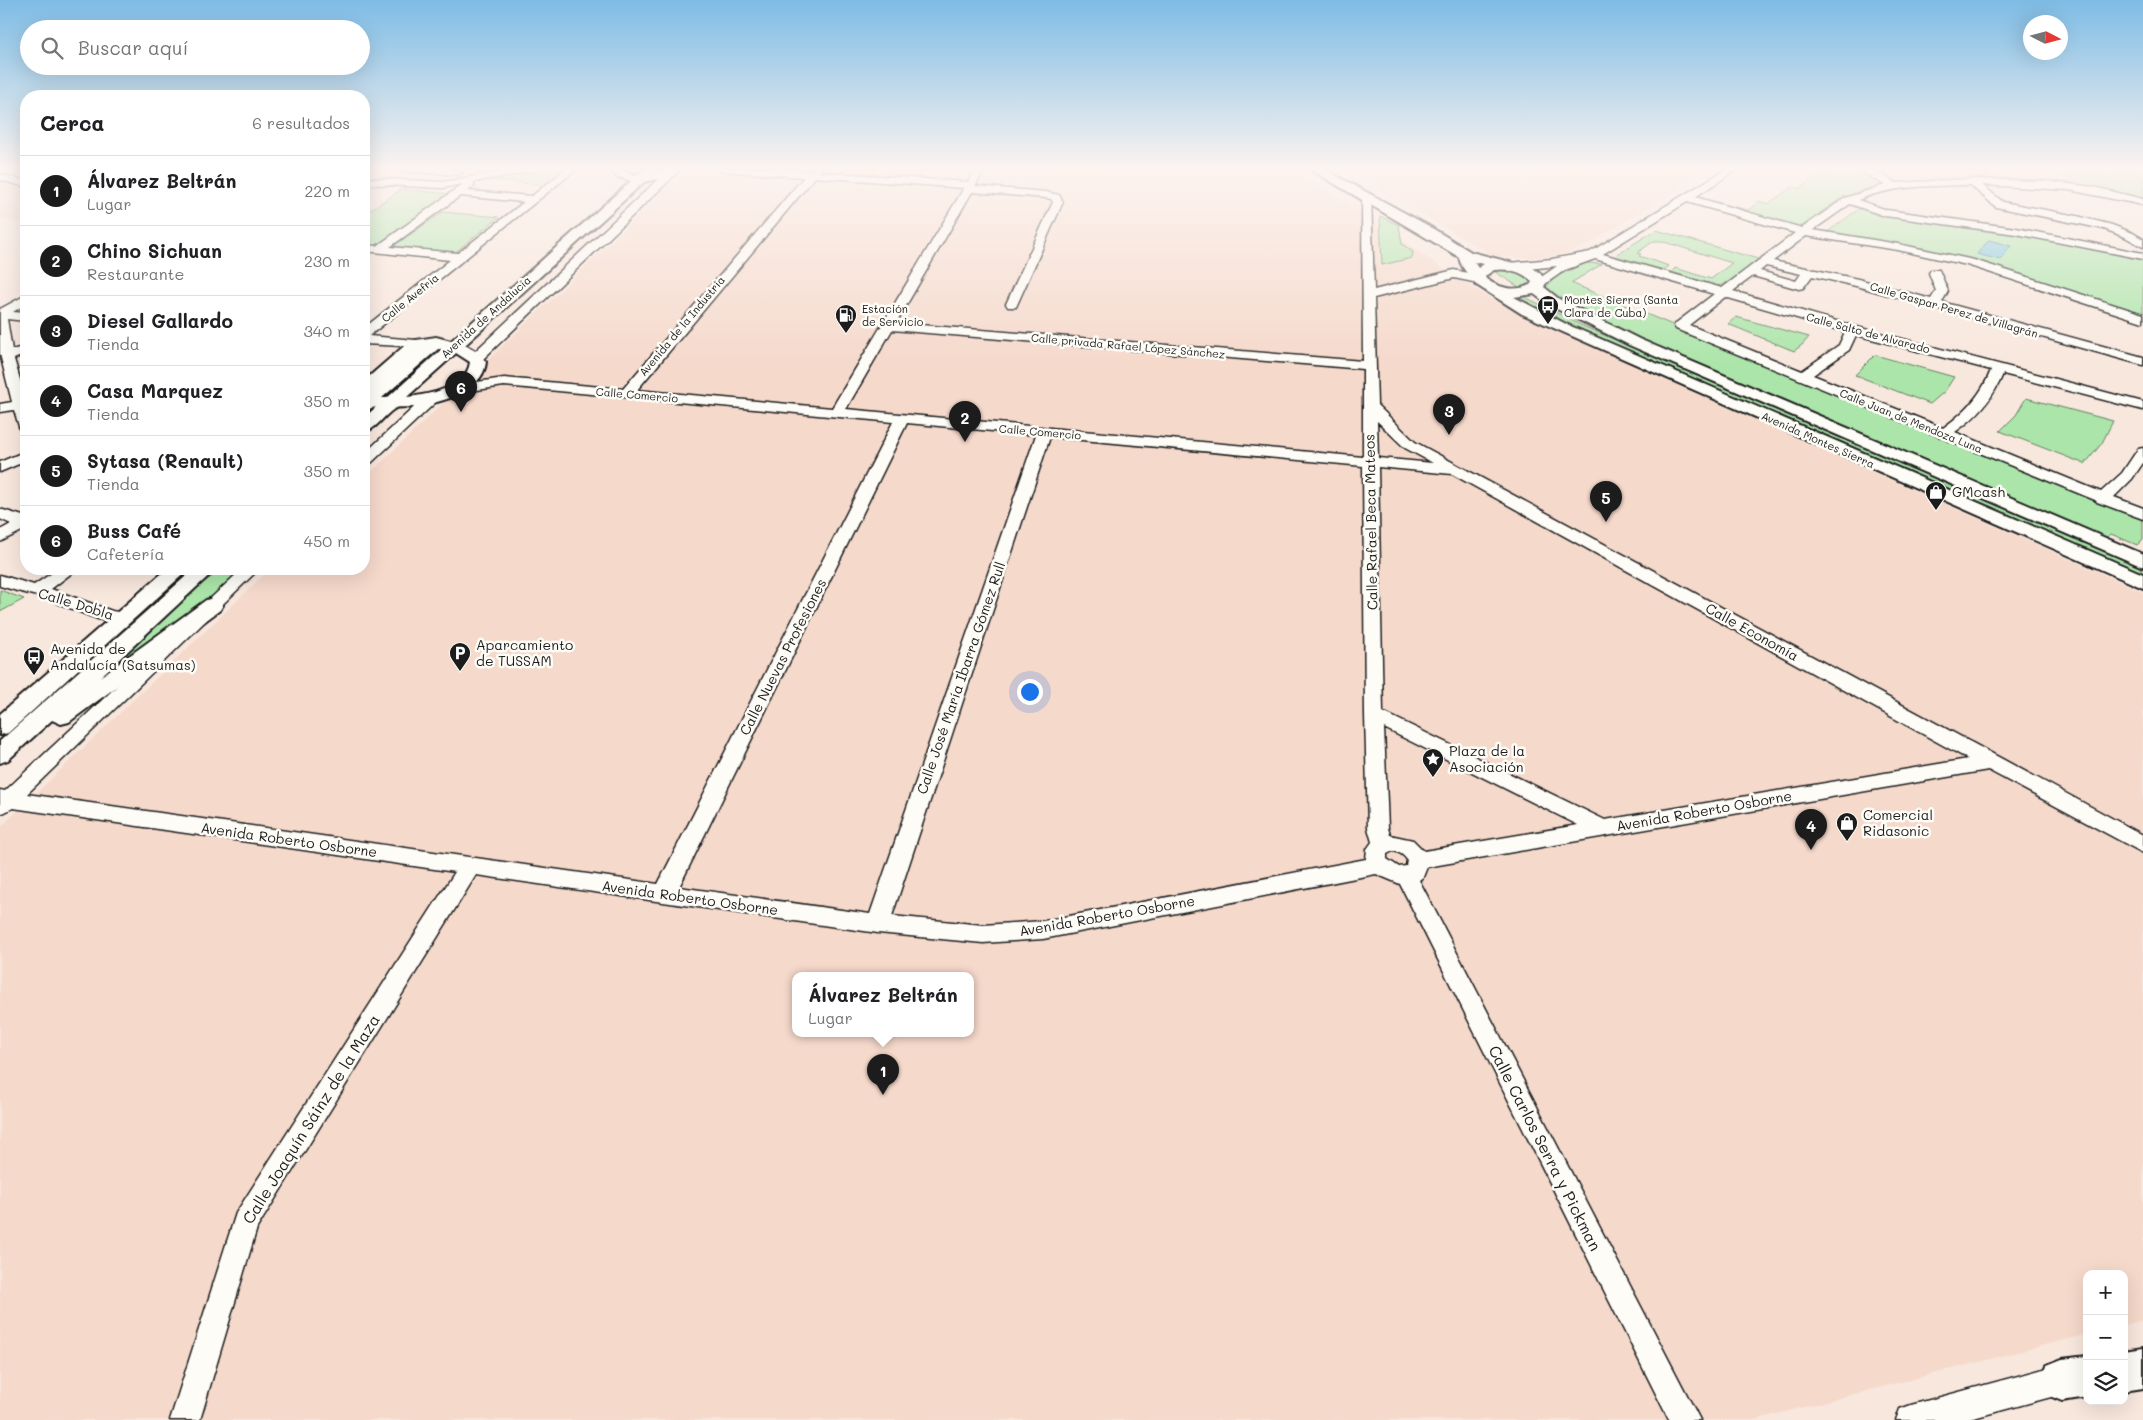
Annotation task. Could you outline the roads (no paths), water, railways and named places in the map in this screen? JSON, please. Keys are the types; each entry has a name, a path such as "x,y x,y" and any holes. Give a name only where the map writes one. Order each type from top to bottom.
{"highway":[{"path":"2128,1370 2143,1368"}],"main road":[{"name":"Avenida de Andalucía","path":"475,309 556,234"},
{"name":"Avenida de Andalucía","path":"370,421 450,340 559,234"},
{"path":"1432,234 1466,255 1507,266"},
{"path":"1466,255 1468,267 1478,277 1485,269 1507,266"},
{"name":"Avenida Montes Sierra","path":"1507,266 1529,272 1537,279 1537,286 1554,302 1634,342 2143,561"},
{"name":"Avenida Montes Sierra","path":"1478,277 1483,284 1496,290 1515,304 1569,330 2143,582"},
{"path":"1496,290 1522,292 1537,286"},
{"path":"370,390 408,347 450,340 468,350 476,365 458,389 433,398 389,404 370,397"},
{"name":"Avenida de Andalucía","path":"370,392 433,344"},
{"path":"0,727 172,575"},
{"path":"0,754 199,575"},
{"path":"0,761 213,605"}],"street":[{"path":"373,249 390,234"},
{"name":"Calle Avefria","path":"370,329 489,234"},
{"path":"504,382 476,365 609,234"},
{"name":"Avenida de la Industria","path":"626,394 761,234"},
{"path":"836,414 941,234"},
{"path":"1012,304 1043,234"},
{"name":"Calle Rafael Beca Mateos","path":"1367,234 1374,716 1378,828 1381,855"},
{"path":"1537,286 1561,268 1594,255 1627,234"},
{"path":"1724,293 1801,234"},
{"path":"1818,234 1898,247 1970,262 2143,318"},
{"path":"2033,234 2143,256"},
{"path":"2129,234 2143,244"},
{"path":"373,249 460,257"},
{"path":"1507,266 1552,263 1594,255"},
{"name":"Calle Salto de Alvarado","path":"1594,255 1852,330 2143,406"},
{"name":"Calle Gaspar Perez de Villagrán","path":"1764,262 1858,283 2143,361"},
{"path":"1750,272 1799,285 1809,272"},
{"path":"1935,273 1942,291 1935,304"},
{"path":"1367,296 1454,274 1478,277"},
{"name":"Calle Juan de Mendoza Luna","path":"1724,293 1680,326 2143,514"},
{"path":"0,298 20,300"},
{"path":"0,314 20,303"},
{"path":"0,314 20,316"},
{"path":"0,314 8,362 20,396"},
{"name":"Calle privada Rafael López Sánchez","path":"888,326 1369,366"},
{"path":"1803,376 1844,347 1852,330"},
{"path":"370,341 408,347"},
{"path":"8,362 20,354"},
{"path":"8,362 20,363"},
{"path":"1943,434 1980,405 1993,385 1999,368"},
{"path":"458,389 504,382"},
{"name":"Calle Comercio","path":"504,382 1456,470"},
{"path":"370,456 433,398"},
{"path":"0,408 20,405"},
{"name":"Calle Economía","path":"1370,406 1410,445 2143,845"},
{"name":"Calle Nuevas Profesiones","path":"664,894 902,419"},
{"name":"Calle José María Ibarra Gómez Rull","path":"878,924 1044,432"},
{"path":"2102,498 2127,476 2143,452"},
{"path":"6,465 20,458"},
{"path":"6,465 20,467"},
{"path":"0,514 20,521"},
{"path":"0,537 20,526"},
{"path":"38,590 60,575"},
{"path":"3,802 245,575"},
{"name":"Calle Dobla","path":"0,580 30,590 38,590 110,616 124,618"},
{"path":"1374,716 1603,828"},
{"name":"Avenida Roberto Osborne","path":"1412,867 1603,828 1991,762"},
{"name":"Avenida Roberto Osborne","path":"3,802 878,924 983,934 1043,930 1381,855"},
{"path":"1394,843 1401,844 1412,850 1412,867 1394,875 1381,855 1394,843"},
{"name":"Calle Joaquín Sáinz de la Maza","path":"185,1420 244,1222 470,867"},
{"name":"Calle Carlos Serra y Pickman","path":"1412,867 1684,1420"},
{"path":"2128,1362 2143,1358"},
{"path":"1911,1420 2078,1376"}],"water":[{"path":"1989,240 2011,246 2000,260 1977,254"}],"place":[{"name":"Montes Sierra (Santa Clara de Cuba)","path":"1548,325"},
{"name":"Estación de Servicio","path":"846,334"},
{"name":"Buss Café","path":"461,412"},
{"name":"Diesel Gallardo","path":"1449,435"},
{"name":"Chino Sichuan","path":"965,442"},
{"name":"GMcash","path":"1936,511"},
{"name":"Sytasa (Renault)","path":"1606,522"},
{"name":"Aparcamiento de TUSSAM","path":"460,672"},
{"name":"Avenida de Andalucía (Satsumas)","path":"34,676"},
{"name":"Plaza de la Asociación","path":"1433,778"},
{"name":"Comercial Ridasonic","path":"1847,842"},
{"name":"Casa Marquez","path":"1811,850"},
{"name":"Álvarez Beltrán","path":"883,1095"}]}
